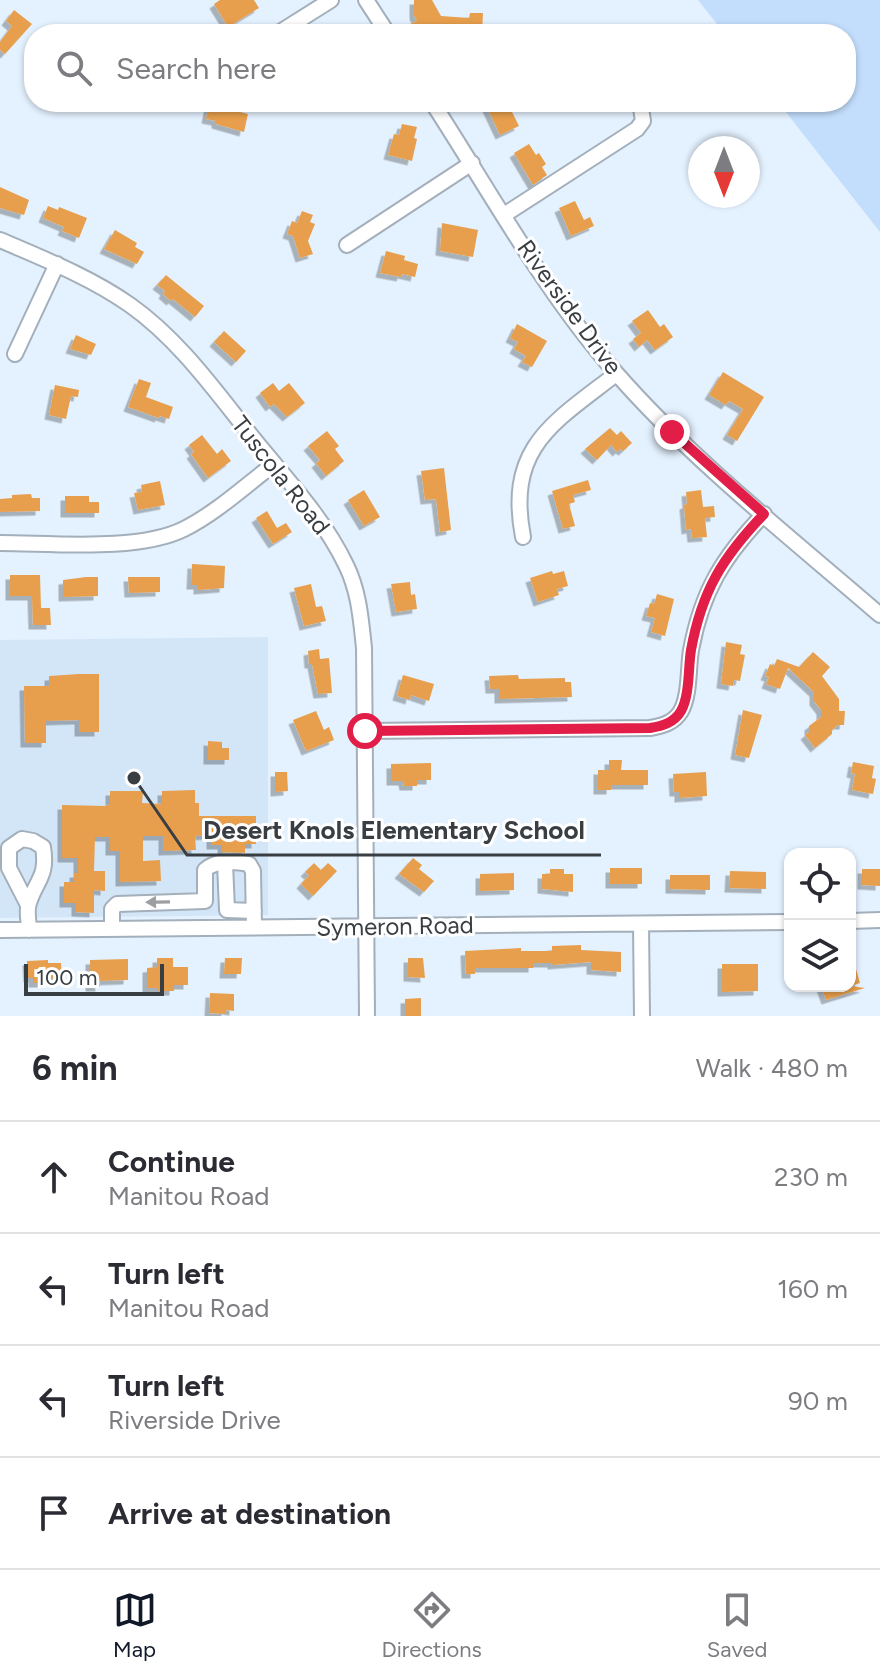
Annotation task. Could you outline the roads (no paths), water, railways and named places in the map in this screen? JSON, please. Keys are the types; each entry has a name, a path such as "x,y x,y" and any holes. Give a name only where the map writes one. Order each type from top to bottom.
{"street":[{"path":"293,24 331,0"},
{"path":"366,0 382,24"},
{"name":"Riverside Drive","path":"439,112 579,328 616,374 672,432 880,615"},
{"path":"504,215 637,129 643,121 642,112"},
{"path":"347,245 472,163"},
{"name":"Tuscola Road","path":"0,240 57,264 130,306 160,330 193,364 327,529 348,568 360,609 364,648 367,1016"},
{"path":"15,354 57,264"},
{"path":"523,537 519,486 526,462 546,430 616,374"},
{"path":"0,543 120,542 159,537 182,530 202,518 274,464"},
{"path":"365,731 650,728 668,725 680,712 685,700 694,635 707,591 732,547 764,514"},
{"path":"225,863 226,909 254,911"},
{"path":"206,928 205,870 212,864 225,863 243,863 252,867 254,927"},
{"path":"112,929 112,909 121,902 205,901"},
{"path":"28,905 29,930"},
{"path":"856,921 880,920"},
{"name":"Symeron Road","path":"0,930 784,922"},
{"path":"641,924 642,1016"}],"place":[{"name":"Desert Knols Elementary School","path":"134,778"}]}
